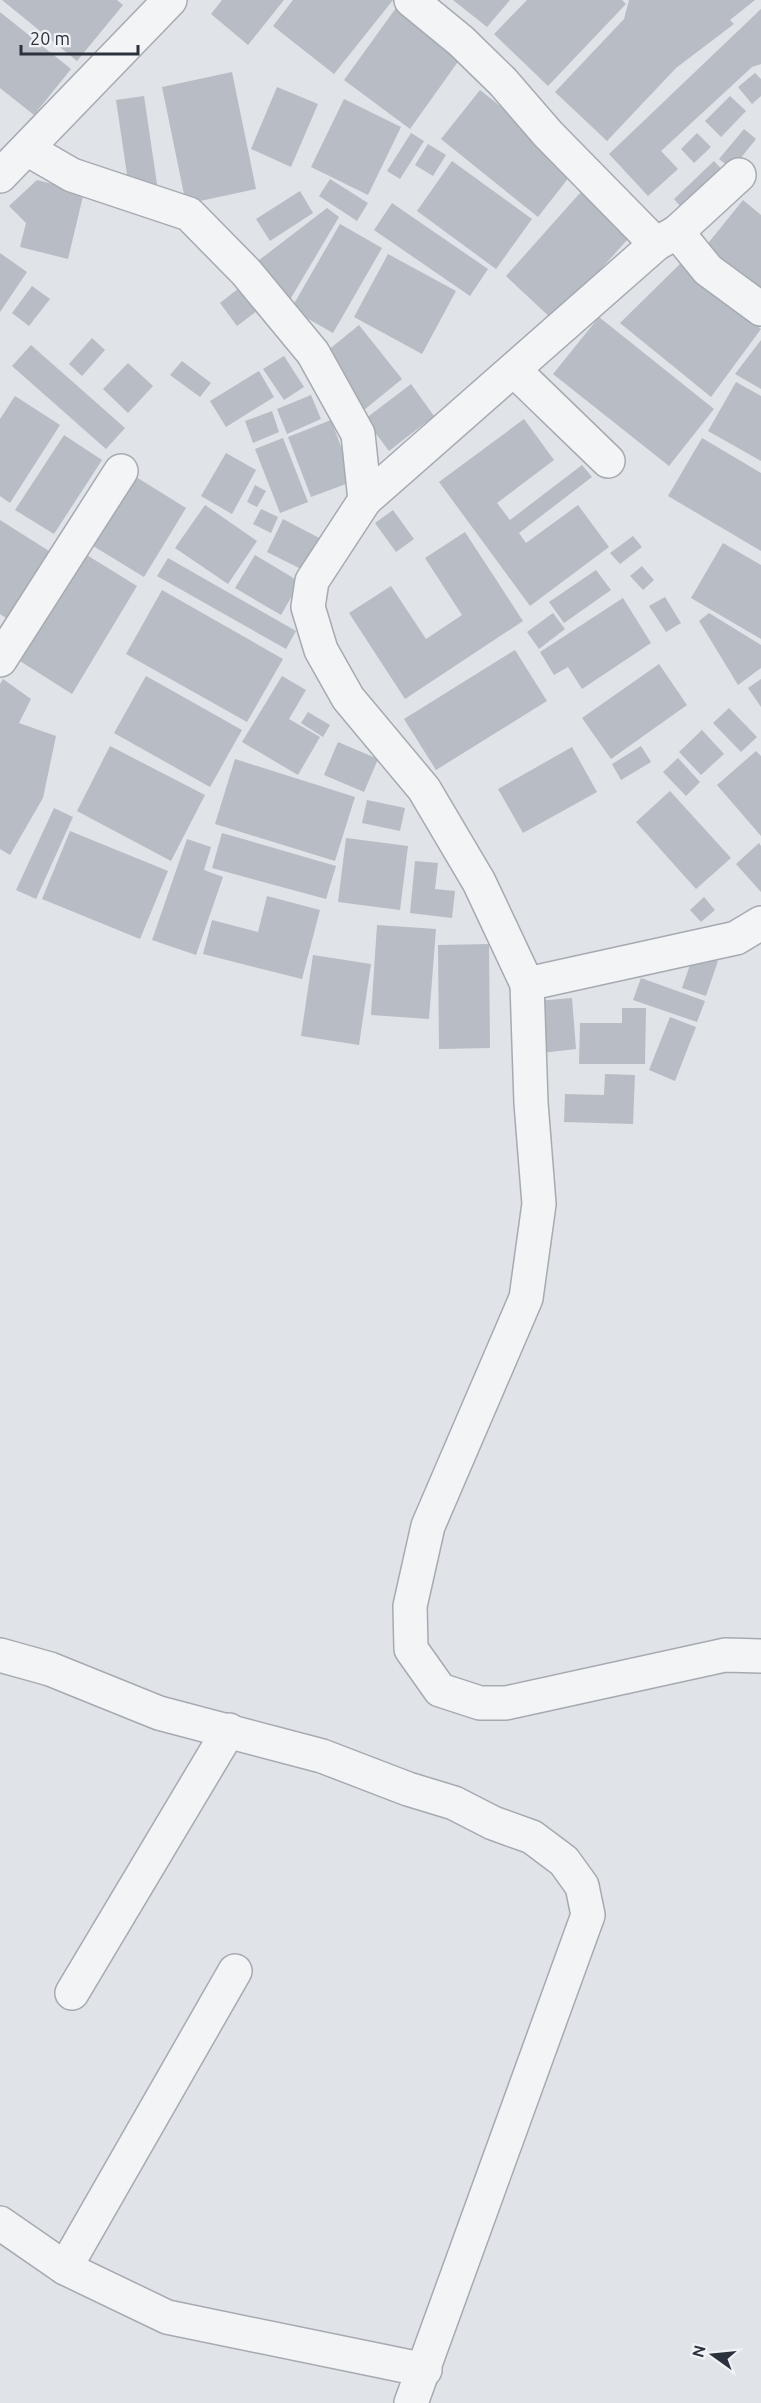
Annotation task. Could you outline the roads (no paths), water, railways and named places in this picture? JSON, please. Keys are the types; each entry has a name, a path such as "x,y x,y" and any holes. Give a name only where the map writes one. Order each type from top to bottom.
{"street":[{"path":"0,176 170,0"},
{"path":"411,0 461,41 503,82 548,134 666,238 761,309"},
{"path":"27,148 72,175 189,214 246,272 313,354 358,434 365,500"},
{"path":"739,176 365,500 312,581 308,607 321,650 348,698 424,789 479,882 527,984 531,1103 539,1204 526,1298 428,1526 410,1606 411,1649 440,1690 480,1703 506,1703 725,1655 761,1656"},
{"path":"514,370 608,461"},
{"path":"0,660 121,471"},
{"path":"527,984 736,938 761,923"},
{"path":"0,1655 50,1669 159,1713 322,1756 408,1789 454,1803 493,1823 532,1837 564,1861 582,1886 588,1915 411,2403"},
{"path":"72,1993 229,1730"},
{"path":"65,2268 235,1971"},
{"path":"0,2223 65,2268 167,2317 424,2370"}]}
